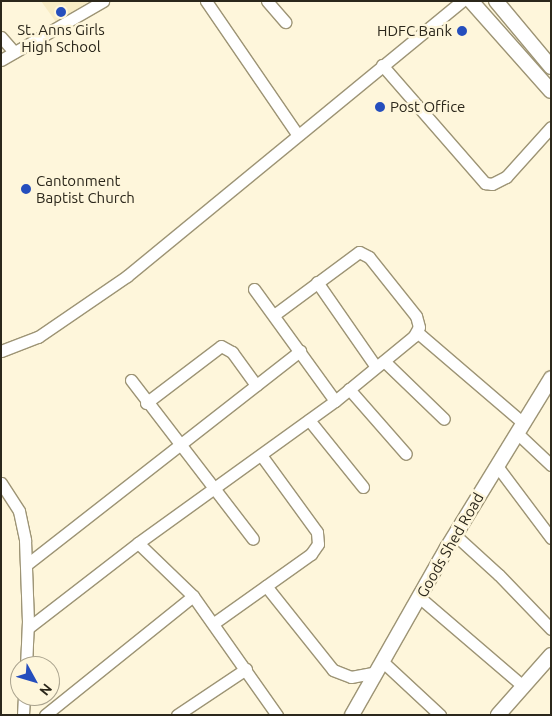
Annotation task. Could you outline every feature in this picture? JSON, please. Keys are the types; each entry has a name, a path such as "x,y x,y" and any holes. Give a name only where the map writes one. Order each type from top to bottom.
{"street":[{"path":"1,60 103,1"},
{"path":"206,1 297,134"},
{"path":"267,1 285,22"},
{"path":"1,351 38,337 84,308 127,276 297,134 462,1"},
{"path":"472,1 551,91"},
{"path":"496,1 551,66"},
{"path":"1,37 14,52"},
{"path":"382,65 485,184 492,184 506,177 551,126"},
{"path":"274,315 353,254 365,253 416,316 417,332 520,428 551,465"},
{"path":"318,282 380,364 444,419"},
{"path":"254,289 335,400"},
{"path":"28,628 138,543 309,420 417,332"},
{"path":"146,404 221,346 232,352 256,385"},
{"path":"26,565 300,351"},
{"name":"Goods Shed Road","path":"352,715 455,535 551,378"},
{"path":"131,380 146,404 215,489 253,540"},
{"path":"349,389 406,454"},
{"path":"309,420 363,488"},
{"path":"214,622 310,554 319,538 261,455"},
{"path":"497,466 551,538"},
{"path":"1,482 19,511 26,565 28,628 27,656"},
{"path":"455,535 500,575 551,629"},
{"path":"138,543 193,596 214,622 277,715"},
{"path":"266,586 333,670 351,676 380,667 440,715"},
{"path":"45,715 193,596"},
{"path":"419,597 523,686"},
{"path":"498,715 551,655"},
{"path":"177,715 246,669"}],"shaded area":[{"name":"St. Anns Girls High School","path":"41,1 90,1 56,22"}],"place":[{"name":"St. Anns Girls High School","path":"61,12"},
{"name":"HDFC Bank","path":"462,31"},
{"name":"Post Office","path":"380,107"},
{"name":"Cantonment Baptist Church","path":"26,189"}]}
